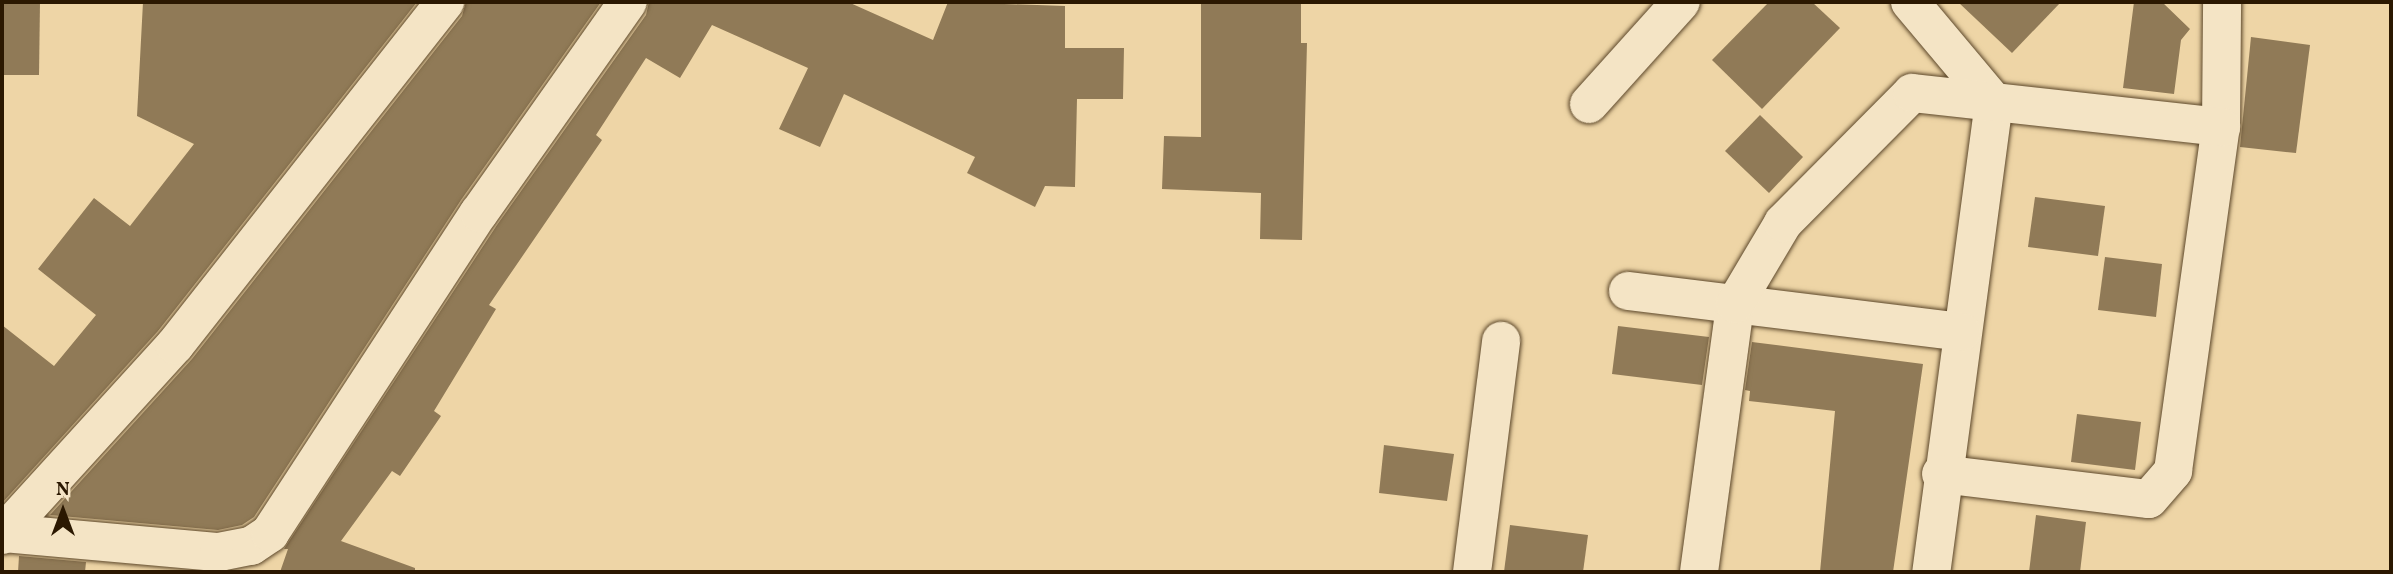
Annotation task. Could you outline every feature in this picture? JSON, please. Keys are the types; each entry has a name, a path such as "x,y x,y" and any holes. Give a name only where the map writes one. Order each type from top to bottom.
{"street":[{"path":"3,534 175,345 445,2"},
{"path":"3,534 217,562 251,546 286,515 479,213 628,2"},
{"path":"1589,104 1681,2"},
{"path":"1910,2 1994,102 1941,474 1931,572"},
{"path":"1941,474 2149,499 2173,471 2221,127 2222,2"},
{"path":"1699,572 1735,304 1783,223 1912,93 2221,127"},
{"path":"1628,291 1961,332"},
{"path":"1472,572 1501,341"}],"building":[{"path":"2,2 40,2 39,75 2,75"},
{"path":"143,2 417,2 158,331 2,503 2,325 54,366 96,315 38,269 94,198 130,226 194,144 137,116"},
{"path":"466,2 601,2 461,200 254,517 242,525 218,530 50,515 192,359 462,16"},
{"path":"649,2 848,2 933,40 948,2 1065,6 1065,48 1124,48 1123,99 1077,99 1075,187 1045,186 1035,207 967,173 975,157 844,94 820,147 779,129 808,68 712,25 680,78 646,58 596,135 602,140 489,305 496,309 434,411 441,416 400,476 392,471 341,541 415,568 415,572 280,572 288,549 284,549 497,225 646,15"},
{"path":"1201,2 1301,2 1301,43 1307,43 1302,240 1260,239 1261,193 1162,189 1164,136 1201,137"},
{"path":"1769,2 1812,2 1840,28 1762,109 1712,60"},
{"path":"1958,2 2061,2 2012,53"},
{"path":"2134,2 2162,2 2190,29 2181,40 2174,94 2123,88"},
{"path":"2251,37 2310,45 2296,153 2240,147"},
{"path":"1760,115 1803,157 1769,193 1725,151"},
{"path":"2035,197 2105,206 2098,256 2028,247"},
{"path":"2105,257 2162,264 2156,317 2098,310"},
{"path":"1618,326 1709,337 1702,385 1612,374"},
{"path":"1752,342 1923,364 1893,572 1820,572 1835,411 1749,401 1750,391 1745,390"},
{"path":"2077,414 2141,422 2135,470 2071,462"},
{"path":"1384,445 1454,454 1447,501 1379,493"},
{"path":"2036,515 2086,522 2080,572 2029,572"},
{"path":"1510,525 1588,535 1583,572 1504,572"},
{"path":"19,556 86,562 85,572 18,572"}]}
